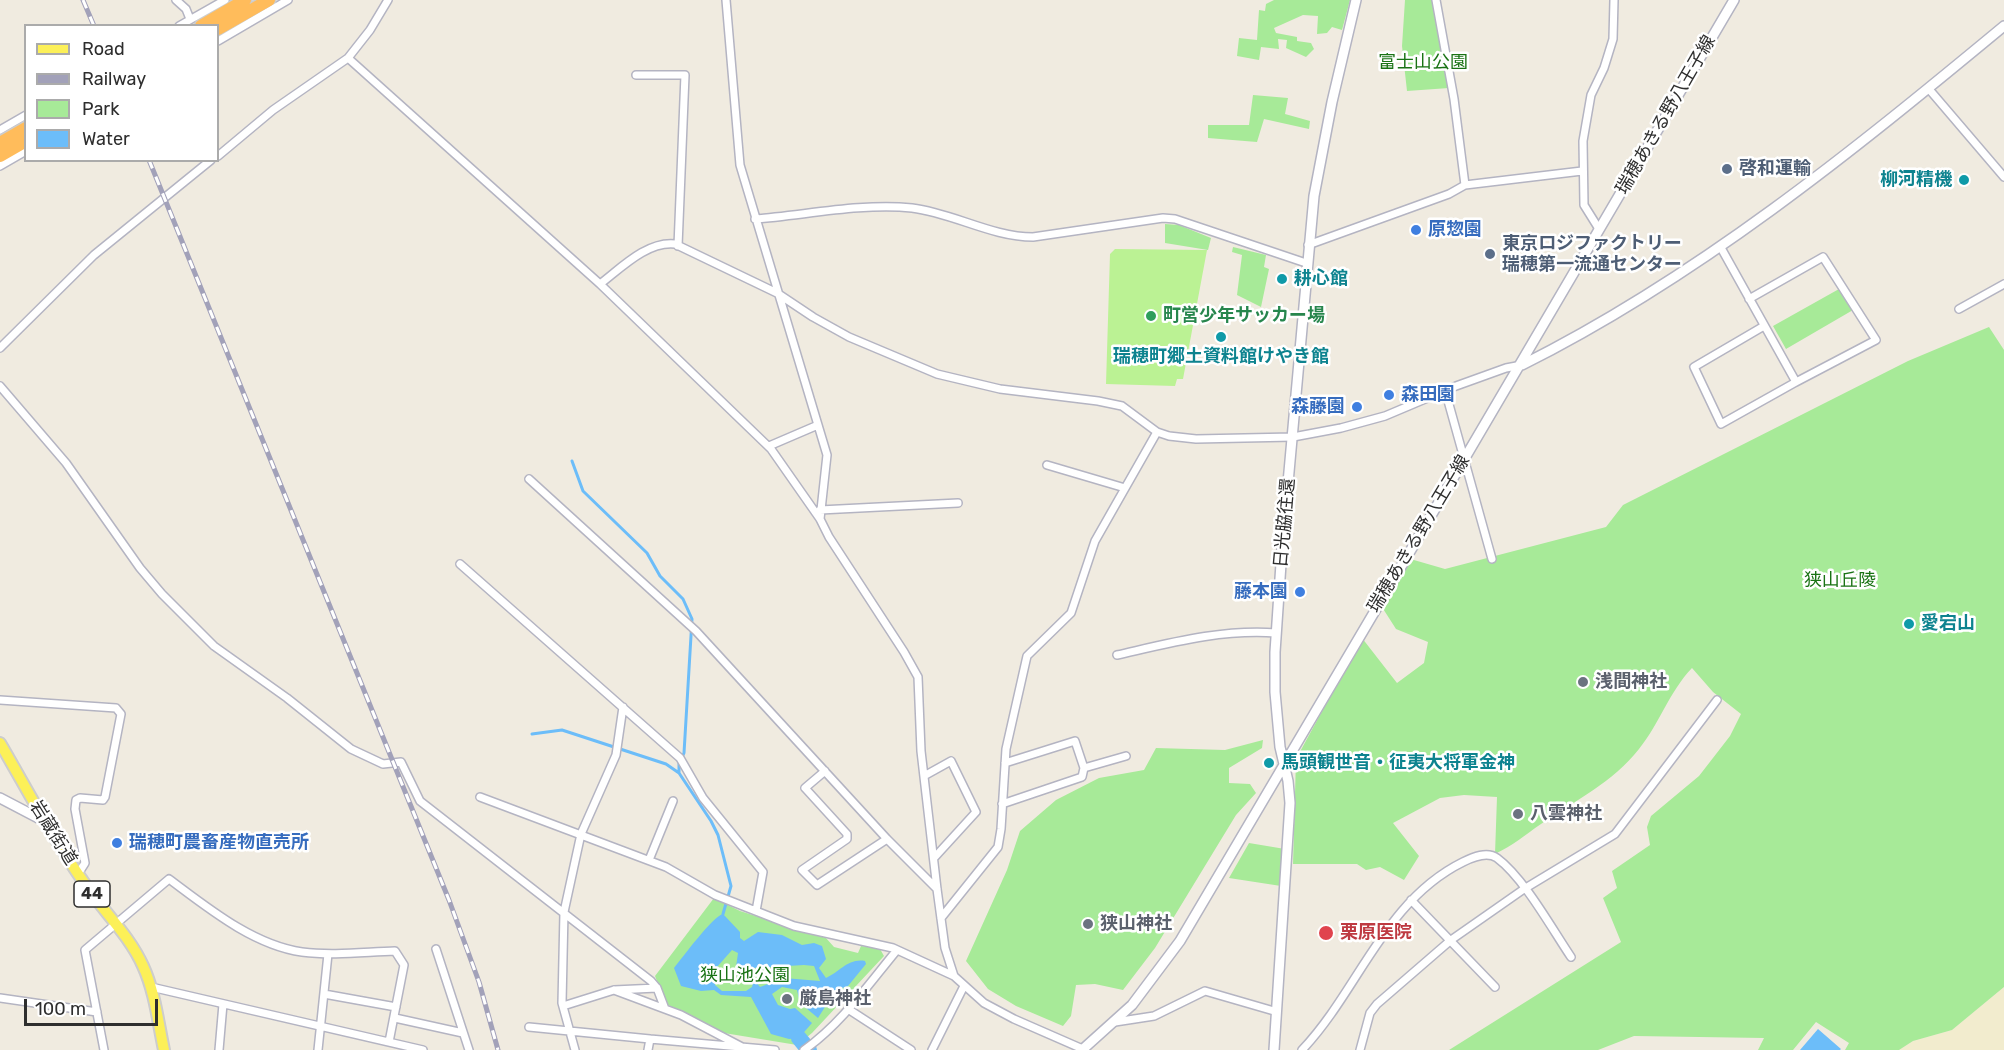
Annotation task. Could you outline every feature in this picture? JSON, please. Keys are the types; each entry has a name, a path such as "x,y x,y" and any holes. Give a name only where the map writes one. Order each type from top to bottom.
{"highway":[{"path":"219,27 231,9 245,0"},
{"path":"196,22 231,9 268,0"},
{"path":"0,155 24,130"},
{"path":"0,155 24,142"}],"main road":[{"name":"岩蔵街道","path":"0,743 44,821 78,874 137,954 151,987 164,1050"}],"street":[{"path":"176,0 196,22"},
{"path":"219,40 288,0"},
{"path":"219,155 273,110 348,58 370,30 388,0"},
{"path":"726,0 738,155 755,219 827,455 820,519"},
{"name":"日光脇往還","path":"1274,1050 1274,1011 1290,803 1280,747 1275,692 1276,633 1308,245 1317,179 1356,0"},
{"path":"1436,0 1454,99 1465,185"},
{"path":"1599,229 1584,205 1582,171 1585,125 1591,95 1604,68 1612,39 1614,0"},
{"name":"瑞穂あきる野八王子線","path":"1082,1050 1115,1022 1147,987 1180,941 1464,456 1522,365 1734,0"},
{"path":"600,284 658,244 678,246 777,293 849,337 937,374 1000,389 1122,406 1157,432 1170,436 1196,439 1293,437 1365,423 1445,390 1506,368 1522,365 1637,302 1720,246 1928,88 2004,26"},
{"path":"348,58 600,284 769,446 820,519 829,537 918,677 924,776 937,889 948,964 954,976 984,1003 1082,1050 1088,1050"},
{"path":"636,75 685,75 678,246"},
{"path":"1928,88 2004,177"},
{"path":"0,130 24,116"},
{"path":"0,155 24,151"},
{"path":"0,348 94,255 210,162"},
{"path":"1308,245 1449,194 1465,185 1539,174 1582,171"},
{"path":"755,219 876,208 911,208 949,215 1018,237 1033,237 1163,218 1183,222 1306,263"},
{"path":"1720,246 1796,382"},
{"path":"1749,299 1823,257 1876,340 1720,424 1694,367 1764,326"},
{"path":"1959,309 2004,284"},
{"path":"0,386 66,463 140,568 162,594 214,646 287,698 351,749 383,764 401,762 420,801 459,834 564,912 657,988 665,1009"},
{"path":"1445,390 1492,560"},
{"path":"769,446 818,425"},
{"path":"941,918 998,847 1006,749 1023,665 1033,650 1064,623 1071,613 1095,541 1157,432"},
{"path":"1047,465 1125,488"},
{"path":"528,479 696,632 887,839 937,889"},
{"path":"820,510 958,503"},
{"path":"460,564 623,706 681,760 703,798 763,872 756,911"},
{"path":"1117,655 1198,637 1231,633 1276,633"},
{"path":"0,699 116,708 121,714 105,797 103,800 80,798 76,800 85,863 78,874"},
{"path":"1360,1050 1370,1013 1377,1004 1451,940 1524,889 1615,834 1717,700"},
{"path":"575,1050 563,1006 564,912 581,834 617,748 623,706"},
{"path":"1002,804 1082,777 1084,768 1075,741 1005,763"},
{"path":"1084,768 1126,756"},
{"path":"924,776 951,761 976,812 934,858"},
{"path":"825,771 805,788 847,834 848,839 802,870 817,885 887,839"},
{"path":"480,797 649,861 728,900 807,931 897,950 954,976"},
{"path":"0,798 44,821"},
{"path":"649,861 674,801"},
{"path":"1302,1050 1331,1015 1388,927 1411,900 1456,866 1473,857 1489,854 1497,858 1524,889 1571,957"},
{"path":"104,1050 85,950 169,879 195,899 262,940 300,952 328,954 395,951 404,965 389,1042"},
{"path":"1411,900 1496,987"},
{"path":"436,949 469,1050"},
{"path":"804,1050 817,1041 848,1009 897,950"},
{"path":"318,1050 328,954"},
{"path":"932,1050 964,986"},
{"path":"151,987 423,1050"},
{"path":"563,1006 614,990 657,988"},
{"path":"614,990 665,1009 744,1048"},
{"path":"1115,1022 1154,1016 1205,991 1274,1011"},
{"path":"324,994 396,1007"},
{"path":"0,998 97,1012"},
{"path":"219,1050 224,1004"},
{"path":"848,1009 911,1050"},
{"path":"395,1018 464,1033"},
{"path":"529,1027 571,1029 650,1039 775,1050"},
{"path":"648,1050 650,1039"}],"shaded area":[{"path":"2004,987 2004,1050 1899,1050 1913,1041 1952,1030"}],"green space":[{"path":"1274,0 1350,0 1342,30 1332,27 1327,33 1317,34 1318,16 1303,15 1274,28 1276,33 1297,37 1297,41 1311,43 1314,49 1306,57 1286,48 1287,40 1278,39 1279,49 1261,47 1259,60 1237,56 1239,38 1257,40 1259,10 1265,11 1266,4"},
{"name":"富士山公園","path":"1405,0 1433,0 1449,88 1407,91 1402,46"},
{"path":"1253,95 1288,98 1285,114 1310,121 1309,129 1264,119 1257,142 1208,138 1208,125 1249,125"},
{"path":"1165,224 1179,225 1211,238 1208,250 1165,243"},
{"path":"1233,247 1266,255 1264,267 1269,269 1261,307 1237,295 1242,255 1232,252"},
{"name":"町営少年サッカー場","path":"1115,249 1207,250 1183,379 1177,379 1175,386 1106,384 1110,254"},
{"path":"1839,289 1853,310 1786,349 1773,326"},
{"name":"狭山丘陵","path":"1989,327 2004,350 2004,987 1952,1030 1913,1041 1899,1050 1845,1050 1849,1043 1816,1022 1793,1050 1758,1050 1764,1038 1634,1036 1598,1050 1449,1050 1621,942 1603,898 1617,888 1612,871 1650,845 1647,827 1651,816 1699,776 1730,736 1741,714 1713,692 1692,668 1629,761 1593,790 1495,854 1497,797 1464,795 1440,798 1393,823 1419,856 1404,880 1380,867 1366,870 1357,864 1293,864 1296,759 1362,638 1397,683 1424,663 1428,642 1396,629 1380,604 1407,558 1445,569 1606,527 1623,505 1908,361"},
{"path":"1263,740 1262,748 1229,768 1229,783 1250,784 1256,793 1236,815 1155,948 1123,990 1095,984 1076,985 1071,1016 1063,1026 1016,1006 988,989 966,961 1007,870 1020,831 1056,800 1099,778 1144,770 1156,748 1225,750"},
{"path":"1249,843 1285,849 1281,886 1229,878"},
{"name":"狭山池公園","path":"714,898 740,911 826,938 834,947 858,953 861,946 880,949 884,956 812,1033 797,1045 724,1033 666,1004 655,976"}],"water":[{"path":"723,914 740,932 740,938 744,941 758,932 782,935 802,945 814,943 822,946 826,959 819,968 826,978 854,962 865,961 866,964 848,986 835,991 818,1018 800,1003 797,990 782,987 772,994 778,1005 790,1009 795,1008 812,1023 799,1038 789,1039 771,1034 751,997 721,995 714,990 701,991 681,986 674,968 718,916","holes":["732,950 738,953 736,967 753,983 752,987 746,991 722,991 715,985 717,967","814,966 820,981 784,978 760,987 751,976 754,968"]},
{"path":"1818,1029 1841,1049 1800,1050"}],"waterway":[{"path":"572,461 583,491 647,553 660,576 683,599 692,619 684,753 679,764 679,773 718,835 731,886 723,914"},
{"path":"532,734 562,730 666,764 679,773"},
{"path":"799,1038 809,1050"}],"railway":[{"path":"83,0 93,24"},
{"path":"150,162 449,900 479,982 498,1050"}],"place":[{"name":"啓和運輸","path":"1727,169"},
{"name":"柳河精機","path":"1964,180"},
{"name":"原惣園","path":"1416,230"},
{"name":"東京ロジファクトリー 瑞穂第一流通センター","path":"1490,254"},
{"name":"耕心館","path":"1282,279"},
{"name":"町営少年サッカー場","path":"1151,316"},
{"name":"瑞穂町郷土資料館けやき館","path":"1221,337"},
{"name":"森田園","path":"1389,395"},
{"name":"森藤園","path":"1357,407"},
{"name":"藤本園","path":"1300,592"},
{"name":"愛宕山","path":"1909,624"},
{"name":"浅間神社","path":"1583,682"},
{"name":"馬頭観世音・征夷大将軍金神","path":"1269,763"},
{"name":"八雲神社","path":"1518,814"},
{"name":"瑞穂町農畜産物直売所","path":"117,843"},
{"name":"狭山神社","path":"1088,924"},
{"name":"栗原医院","path":"1326,933"},
{"name":"厳島神社","path":"787,999"}]}
